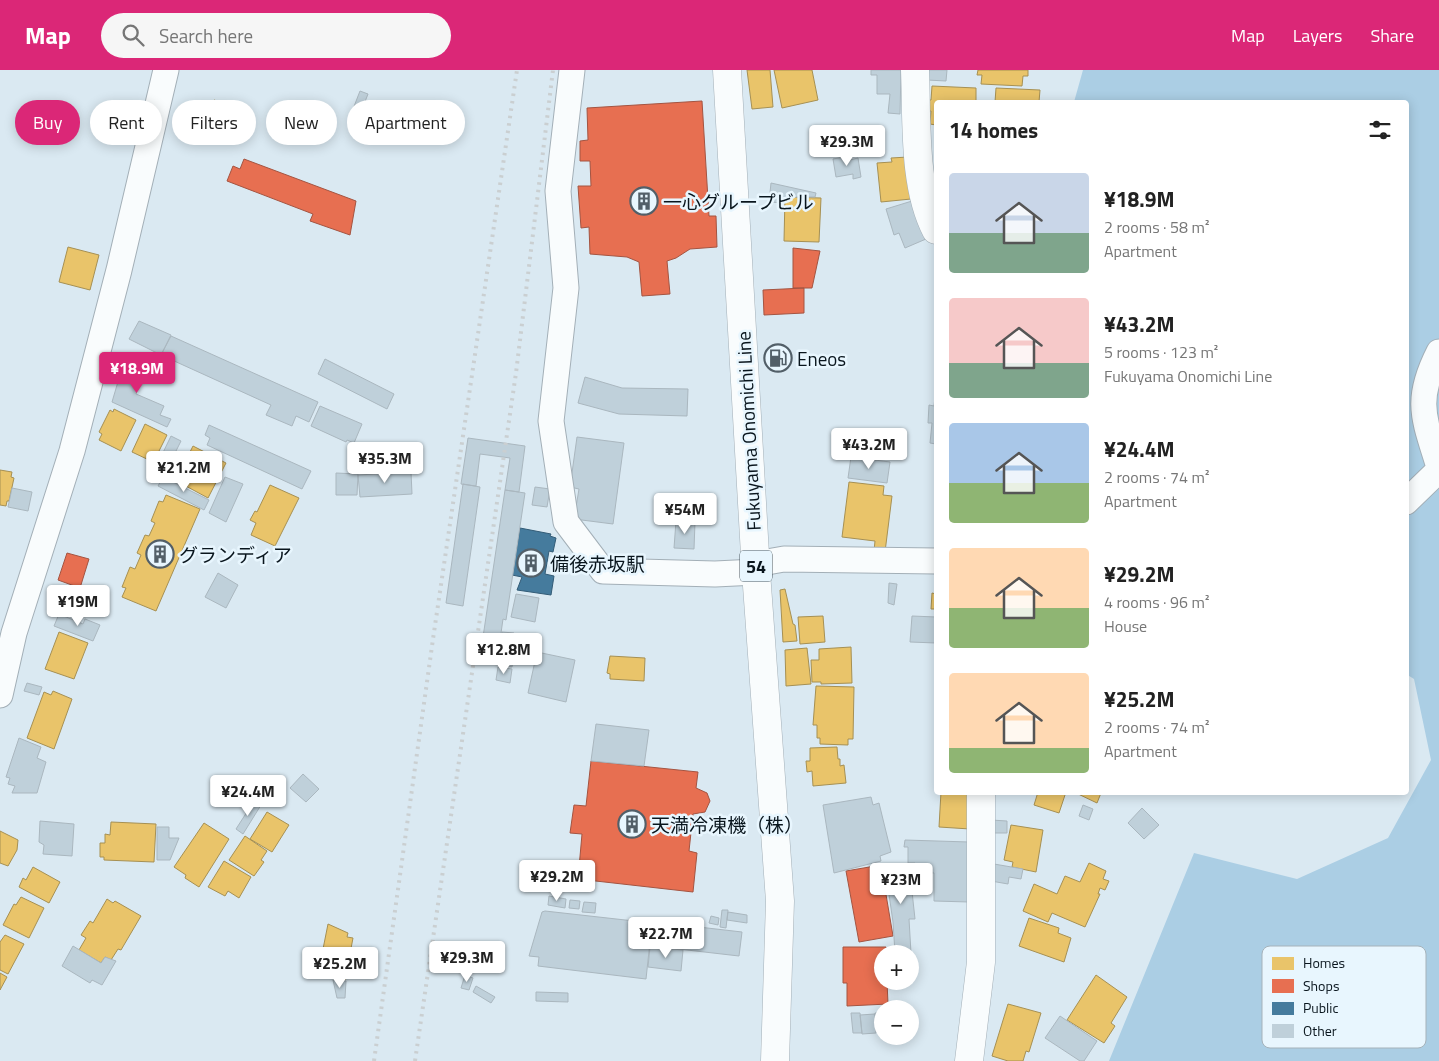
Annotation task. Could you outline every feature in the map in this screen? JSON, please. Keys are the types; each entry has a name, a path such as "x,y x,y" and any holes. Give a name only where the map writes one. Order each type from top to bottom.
{"main road":[{"name":"Fukuyama Onomichi Line","path":"727,70 756,572 780,901 775,1061"},
{"path":"915,70 921,173 926,212 934,226"},
{"path":"969,1061 981,962 981,795"}],"street":[{"path":"0,695 14,633 72,451 119,270 166,70"},
{"path":"572,70 558,191 566,288 551,421 566,522 603,571 715,574 756,572 767,562 784,559 934,562"},
{"path":"1409,499 1439,469 1424,419 1422,395 1439,352"}],"shaded area":[{"path":"1083,70 1439,70 1439,1061 1109,1061 1194,853 1297,879 1388,838 1431,760 1414,679 1409,676 1409,100 1075,100"}],"building: Homes":[{"path":"747,70 770,70 773,107 752,109"},
{"path":"774,70 812,70 818,100 782,108"},
{"path":"978,70 1028,70 1028,76 1023,76 1022,86 981,84 982,75 977,75"},
{"path":"932,86 976,88 976,100 934,100 934,125 930,124 931,111 927,111 928,100 931,100"},
{"path":"996,88 1040,90 1039,100 995,100"},
{"path":"908,157 911,199 881,202 877,163 892,162 891,158"},
{"path":"785,197 821,198 819,242 784,241"},
{"path":"68,247 99,255 90,290 59,282"},
{"path":"114,409 136,420 121,451 99,440 102,434 99,432 110,410 113,412"},
{"path":"145,424 167,435 155,459 150,457 149,460 132,452"},
{"path":"193,446 226,463 208,498 171,478 181,460 185,462"},
{"path":"0,470 12,472 11,477 14,478 9,501 7,501 6,506 0,505"},
{"path":"849,482 884,486 883,495 892,496 885,552 874,551 875,541 842,537"},
{"path":"270,485 299,498 275,546 251,535 256,523 250,520 255,511 257,512"},
{"name":"グランディア","path":"166,495 200,509 156,611 122,597 126,588 122,587 130,567 135,569 141,555 137,553 145,535 149,536 155,523 151,521 159,501 163,502"},
{"path":"785,589 793,624 795,625 797,641 783,642 780,590"},
{"path":"932,593 934,594 934,609 931,609"},
{"path":"823,616 825,642 800,644 798,617"},
{"path":"59,632 88,643 74,679 45,669"},
{"path":"851,647 852,683 821,684 821,682 812,682 811,660 819,660 819,649"},
{"path":"807,648 811,684 786,686 785,650"},
{"path":"610,656 645,658 644,681 610,679 610,674 607,673"},
{"path":"816,686 854,687 853,739 848,739 848,745 820,744 820,738 817,738 817,725 813,725"},
{"path":"53,691 72,699 54,749 27,738 44,692 51,695"},
{"path":"837,747 840,766 844,765 846,783 813,786 812,771 807,772 806,761 810,761 810,748"},
{"path":"941,795 971,795 970,829 939,827"},
{"path":"1037,795 1065,795 1059,813 1034,805"},
{"path":"1080,795 1100,795 1097,803"},
{"path":"267,812 289,825 272,852 250,839"},
{"path":"111,822 156,824 154,862 104,860 104,857 100,857 100,843 105,843 105,834 110,835"},
{"path":"204,823 229,839 199,887 185,878 186,875 174,867"},
{"path":"1011,825 1043,830 1036,872 1012,867 1013,862 1004,860"},
{"path":"0,831 18,840 17,850 8,866 0,863"},
{"path":"245,836 267,851 261,860 264,862 254,876 229,860"},
{"path":"224,861 251,877 239,898 228,891 225,896 208,887"},
{"path":"1089,863 1106,871 1103,879 1109,881 1105,890 1100,888 1098,894 1100,894 1085,927 1052,913 1048,922 1023,911 1034,884 1057,894 1065,876 1080,882"},
{"path":"33,867 60,882 49,903 19,887 23,878 26,880"},
{"path":"21,897 44,908 29,938 3,925 14,904 16,905"},
{"path":"107,899 113,903 115,901 141,916 121,950 118,949 111,960 105,957 101,963 79,950 86,938 81,935 90,921 93,923"},
{"path":"1029,918 1059,928 1058,933 1071,938 1064,962 1019,946"},
{"path":"328,924 348,933 347,937 353,938 345,980 331,978 333,972 319,969"},
{"path":"5,935 24,944 8,974 0,970 0,942"},
{"path":"0,973 7,977 0,990"},
{"path":"1096,975 1127,997 1111,1023 1115,1026 1104,1043 1067,1020"},
{"path":"1008,1004 1041,1013 1029,1052 1026,1051 1023,1061 1008,1061 992,1056"}],"building: Shops":[{"name":"一心グループビル","path":"702,101 709,216 716,216 717,247 690,249 676,258 667,261 670,294 642,296 639,262 627,257 590,254 589,227 581,228 578,186 591,186 590,161 580,161 580,141 588,140 587,108"},
{"path":"244,159 356,201 350,235 310,221 313,214 227,181 233,166 240,169"},
{"path":"793,248 820,251 812,288 793,288"},
{"path":"804,288 804,313 764,315 763,290"},
{"path":"67,553 89,559 80,588 58,580"},
{"name":"天満冷凍機（株）","path":"591,761 698,772 696,788 707,793 710,801 705,812 693,814 689,851 697,853 693,892 578,879 582,834 570,833 574,805 586,806"},
{"path":"881,865 893,936 859,942 846,871"},
{"path":"843,947 874,947 874,990 887,990 888,1000 874,1000 874,1005 847,1006 847,983 843,983"}],"building: Public":[{"name":"備後赤坂駅","path":"520,528 551,534 550,536 556,538 553,552 549,551 545,574 554,576 551,595 517,590 522,577 512,575"}],"building: Other":[{"path":"871,70 901,70 900,114 888,113 890,94 877,94 877,75 871,75"},
{"path":"928,70 947,70 946,81 927,80"},
{"path":"360,91 368,94 366,100 356,100"},
{"path":"850,156 850,160 858,158 861,177 853,179 853,174 836,177 833,159"},
{"path":"771,183 816,193 815,197 785,197 785,203 769,202"},
{"path":"912,201 926,239 905,248 899,233 894,235 886,209"},
{"path":"139,321 171,335 161,355 129,339"},
{"path":"171,336 318,402 309,422 296,416 292,426 266,415 271,405 161,355"},
{"path":"125,358 144,365 136,394 164,406 160,415 171,419 167,427 112,402"},
{"path":"325,359 394,394 387,409 318,374"},
{"path":"585,377 622,388 688,389 687,416 619,414 578,403"},
{"path":"929,405 934,406 934,444 930,443 932,423 928,423"},
{"path":"320,406 362,424 354,443 347,440 346,442 311,426"},
{"path":"209,425 311,471 302,489 207,445 210,438 205,435"},
{"path":"171,436 181,441 168,467 158,463"},
{"path":"577,437 624,443 613,524 574,519 579,489 570,487"},
{"path":"468,438 525,446 519,492 505,490 510,458 480,454 476,486 461,484"},
{"path":"851,457 890,462 887,483 848,478"},
{"path":"411,472 412,494 360,497 358,475"},
{"path":"336,473 358,474 357,495 336,495"},
{"path":"163,477 209,500 204,510 158,486"},
{"path":"225,477 243,484 226,522 209,513"},
{"path":"463,484 480,487 463,606 446,603"},
{"path":"535,487 550,489 547,507 532,505"},
{"path":"12,488 32,492 28,511 8,507"},
{"path":"505,490 525,493 506,620 503,619 500,640 483,637"},
{"path":"676,521 695,522 694,549 674,548"},
{"path":"218,573 238,585 226,608 205,597"},
{"path":"889,583 897,584 894,605 888,603"},
{"path":"516,594 539,598 535,622 511,617"},
{"path":"59,614 83,624 85,619 100,625 93,641 54,626"},
{"path":"912,616 934,617 934,643 910,642"},
{"path":"502,632 514,633 512,645 501,643"},
{"path":"500,643 515,645 512,667 497,665"},
{"path":"537,652 575,660 566,702 528,693"},
{"path":"498,667 512,669 510,683 496,680"},
{"path":"27,683 42,687 39,695 24,691"},
{"path":"596,724 649,730 644,766 591,761"},
{"path":"19,738 41,747 37,758 46,762 37,793 12,793 15,786 8,784 10,778 6,777"},
{"path":"303,774 319,789 306,802 290,788"},
{"path":"871,797 873,805 879,803 891,852 880,856 881,861 834,873 823,805"},
{"path":"254,801 261,805 243,834 236,829"},
{"path":"1083,805 1093,809 1089,820 1079,816"},
{"path":"1142,808 1159,825 1144,839 1128,823"},
{"path":"991,820 1007,821 1007,833 991,833"},
{"path":"40,821 74,824 72,856 43,854 44,845 39,842"},
{"path":"157,827 169,827 169,838 179,838 170,860 157,860"},
{"path":"905,840 969,842 969,902 934,901 934,873 914,872 915,863 908,863 908,847 904,847"},
{"path":"909,864 915,919 909,919 911,945 894,945 885,867"},
{"path":"994,864 1023,869 1021,879 1009,877 1008,884 991,881"},
{"path":"549,896 566,899 565,908 548,905"},
{"path":"570,900 580,901 579,909 569,908"},
{"path":"584,902 596,903 595,913 582,912"},
{"path":"722,910 728,910 726,928 720,927"},
{"path":"542,912 652,923 646,979 538,966 539,957 529,956"},
{"path":"728,912 747,915 747,923 727,920"},
{"path":"711,916 719,918 718,925 709,923"},
{"path":"664,923 742,932 739,956 661,947"},
{"path":"73,946 101,963 105,957 116,961 102,985 92,980 90,983 62,966"},
{"path":"650,947 683,950 681,971 648,967"},
{"path":"465,975 473,978 469,990 461,988"},
{"path":"333,980 346,981 345,998 337,998"},
{"path":"476,986 495,997 491,1003 473,992"},
{"path":"536,992 568,993 568,1002 536,1001"},
{"path":"851,1013 860,1013 862,1033 853,1033"},
{"path":"874,1014 874,1033 862,1034 860,1015"},
{"path":"1060,1016 1097,1041 1084,1061 1080,1061 1045,1038"}],"railway":[{"path":"374,1061 433,639 517,70"},
{"path":"415,1061 516,373 553,70"}],"place":[{"name":"一心グループビル","path":"644,201"},
{"name":"Eneos","path":"778,358"},
{"name":"グランディア","path":"160,554"},
{"name":"備後赤坂駅","path":"531,563"},
{"name":"天満冷凍機（株）","path":"632,824"}]}
